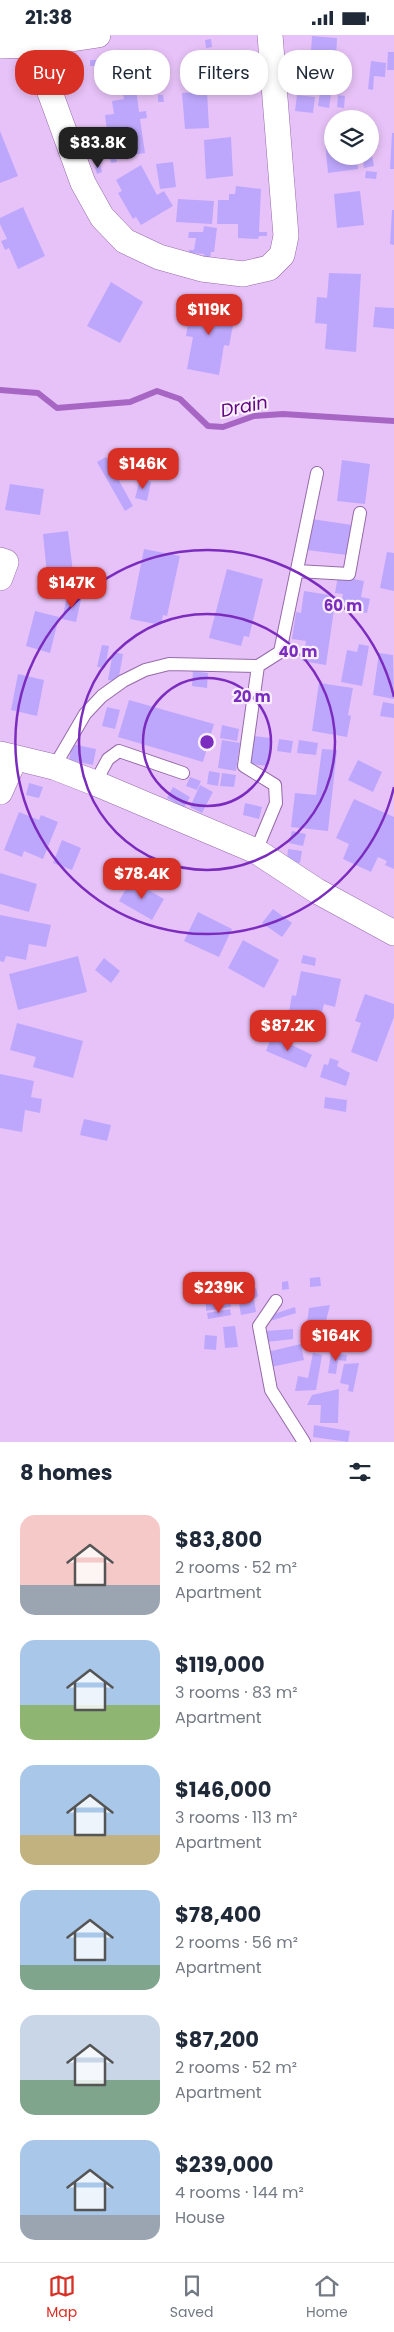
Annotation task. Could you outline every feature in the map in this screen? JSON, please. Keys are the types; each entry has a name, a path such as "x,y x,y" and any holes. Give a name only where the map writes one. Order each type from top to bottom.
{"street":[{"path":"0,46 30,40 98,35"},
{"path":"30,40 83,183 102,217 125,241 159,257 202,269 243,274 269,268 282,255 286,236 270,35"},
{"path":"0,560 6,562 0,578"},
{"path":"0,791 8,756 54,767 256,851 317,891 394,933"}],"lane":[{"path":"54,767 85,714 102,696 123,681 146,670 169,664 258,667 280,652 317,473"},
{"path":"297,571 349,574 360,513"},
{"path":"256,851 276,803 275,785 244,766 258,667"},
{"path":"95,783 108,759 119,751 183,773"},
{"path":"276,1301 259,1326 271,1390 304,1442"}],"building":[{"path":"312,36 337,38 336,50 311,50"},
{"path":"211,39 212,47 206,48 205,40"},
{"path":"388,52 394,52 394,70 387,70"},
{"path":"90,60 94,60 94,66 90,66"},
{"path":"371,61 386,63 385,77 374,76 373,90 368,89"},
{"path":"123,95 137,95 139,112 146,111 147,118 140,119 145,153 116,158 117,162 111,163 105,115 114,114 112,101 124,99"},
{"path":"158,95 163,95 164,102 158,102"},
{"path":"182,95 207,95 209,128 185,129"},
{"path":"297,95 315,97 313,113 295,111"},
{"path":"320,95 331,95 329,108 318,106"},
{"path":"338,95 345,96 344,108 337,107"},
{"path":"0,131 18,176 0,183"},
{"path":"392,133 394,133 394,169 390,169"},
{"path":"231,137 233,176 206,179 204,140"},
{"path":"107,147 107,155 96,156 95,149"},
{"path":"173,162 176,187 160,189 156,164"},
{"path":"100,165 102,172 97,174 95,167"},
{"path":"141,165 157,195 164,191 173,206 141,225 136,217 133,219 118,193 122,191 116,180"},
{"path":"327,165 358,165 358,169 328,173"},
{"path":"364,165 374,165 374,166 364,168"},
{"path":"366,171 377,172 376,179 365,178"},
{"path":"236,186 261,189 259,232 267,232 267,236 259,236 258,239 238,238 238,224 217,224 218,200 229,200 229,194 235,194"},
{"path":"360,191 364,225 337,228 334,194"},
{"path":"178,199 214,201 212,224 176,222"},
{"path":"23,207 45,256 18,269 9,248 5,250 1,241 7,239 0,224 0,218"},
{"path":"392,210 394,210 394,245 390,244"},
{"path":"204,226 217,228 214,252 211,252 210,259 203,258 204,254 189,253 189,250 194,250 196,238 188,238 189,232 203,232"},
{"path":"329,273 361,274 356,352 325,349 327,324 315,323 317,297 327,298"},
{"path":"111,282 143,302 120,343 87,326"},
{"path":"192,302 236,310 229,346 224,345 219,375 187,369 193,337 186,336"},
{"path":"375,307 394,308 394,329 373,327"},
{"path":"106,457 133,506 125,511 97,462"},
{"path":"342,460 370,464 365,504 337,501"},
{"path":"140,479 151,482 147,501 135,498"},
{"path":"10,484 44,489 40,515 5,510"},
{"path":"312,519 352,525 347,555 307,550"},
{"path":"68,531 73,572 47,575 43,534"},
{"path":"144,549 180,556 167,616 163,615 161,625 130,619"},
{"path":"387,552 394,553 394,591 380,588"},
{"path":"227,569 263,579 249,637 244,636 241,646 209,638"},
{"path":"338,576 364,581 361,597 370,599 367,613 354,611 355,605 341,603 343,594 335,593"},
{"path":"304,591 336,596 326,665 302,661 306,641 292,639 296,612 301,613"},
{"path":"67,597 81,600 76,622 62,619"},
{"path":"35,611 59,617 50,653 26,646"},
{"path":"359,644 369,646 362,686 341,682 347,650 357,652"},
{"path":"102,645 109,646 105,668 97,667"},
{"path":"113,652 123,654 118,682 108,680"},
{"path":"379,653 393,655 394,699 373,695"},
{"path":"193,671 208,673 207,688 192,686"},
{"path":"18,674 44,680 37,716 11,710"},
{"path":"319,683 353,688 348,715 351,716 347,737 312,731"},
{"path":"129,700 214,724 203,762 118,737"},
{"path":"383,702 394,704 394,718 380,716"},
{"path":"107,707 120,710 115,729 102,726"},
{"path":"222,725 239,729 237,741 220,738"},
{"path":"253,736 271,738 268,766 249,764"},
{"path":"279,739 293,741 291,753 277,751"},
{"path":"222,740 240,743 236,771 218,768"},
{"path":"299,740 318,743 316,755 297,753"},
{"path":"72,744 96,749 93,765 69,760"},
{"path":"322,749 337,750 328,831 291,827 295,793 316,795"},
{"path":"358,760 382,772 373,792 348,780"},
{"path":"209,771 220,773 218,786 207,784"},
{"path":"222,773 236,775 234,787 220,786"},
{"path":"190,777 201,781 197,790 186,786"},
{"path":"29,783 43,787 39,798 26,795"},
{"path":"200,785 213,792 202,813 190,807"},
{"path":"173,787 190,797 184,808 167,798"},
{"path":"354,799 394,817 394,869 385,865 387,861 378,857 371,872 343,859 349,844 336,838"},
{"path":"245,803 262,807 259,819 243,815"},
{"path":"19,812 39,820 41,815 58,822 43,859 24,851 22,857 4,850"},
{"path":"292,831 306,834 303,846 289,843"},
{"path":"62,840 81,848 72,870 53,863"},
{"path":"288,849 302,851 300,863 287,861"},
{"path":"0,873 37,884 29,912 0,904"},
{"path":"131,880 164,899 152,920 119,901"},
{"path":"273,909 292,923 282,937 262,923"},
{"path":"198,912 232,929 219,957 184,941"},
{"path":"0,915 51,925 46,947 29,944 26,960 6,956 4,962 0,961"},
{"path":"243,940 279,960 264,988 228,968"},
{"path":"303,955 316,958 315,966 301,963"},
{"path":"78,956 87,992 18,1010 9,974"},
{"path":"104,958 120,971 111,983 95,970"},
{"path":"301,971 341,979 335,1007 324,1004 318,1029 287,1023 292,995 296,996"},
{"path":"365,994 394,1004 394,1017 377,1062 351,1052 361,1023 355,1021"},
{"path":"17,1023 83,1041 73,1078 33,1067 36,1057 10,1050"},
{"path":"272,1035 312,1055 306,1068 266,1051"},
{"path":"330,1058 339,1061 337,1066 350,1073 346,1086 320,1077 324,1064 328,1065"},
{"path":"0,1074 34,1081 31,1097 42,1099 40,1113 25,1110 22,1132 0,1128"},
{"path":"325,1097 347,1100 346,1112 324,1108"},
{"path":"84,1119 111,1125 107,1141 80,1135"},
{"path":"320,1277 321,1286 310,1287 310,1278"},
{"path":"288,1281 289,1289 282,1290 282,1282"},
{"path":"256,1288 258,1296 254,1299 256,1312 241,1315 237,1291"},
{"path":"227,1291 228,1296 204,1300 203,1295"},
{"path":"230,1300 231,1307 206,1311 206,1304"},
{"path":"330,1305 326,1321 307,1323 309,1308"},
{"path":"295,1307 296,1313 270,1321 268,1316"},
{"path":"230,1309 231,1315 208,1319 207,1313"},
{"path":"235,1326 238,1347 225,1348 223,1327"},
{"path":"293,1329 293,1339 267,1342 266,1331"},
{"path":"205,1335 217,1336 216,1350 204,1349"},
{"path":"309,1342 357,1342 356,1351 309,1351"},
{"path":"301,1344 304,1360 271,1367 267,1352"},
{"path":"313,1353 322,1355 316,1390 295,1391 298,1376 308,1378"},
{"path":"331,1353 347,1355 346,1361 338,1360 336,1374 328,1373"},
{"path":"359,1363 353,1392 348,1391 349,1385 340,1383 344,1364"},
{"path":"339,1389 338,1423 320,1423 321,1405 307,1405 312,1395"},
{"path":"314,1425 350,1431 348,1442 313,1437"}],"waterway":[{"name":"Drain","path":"0,390 38,393 57,408 130,402 157,391 180,399 208,426 223,427 254,416 283,414 394,421"}]}
